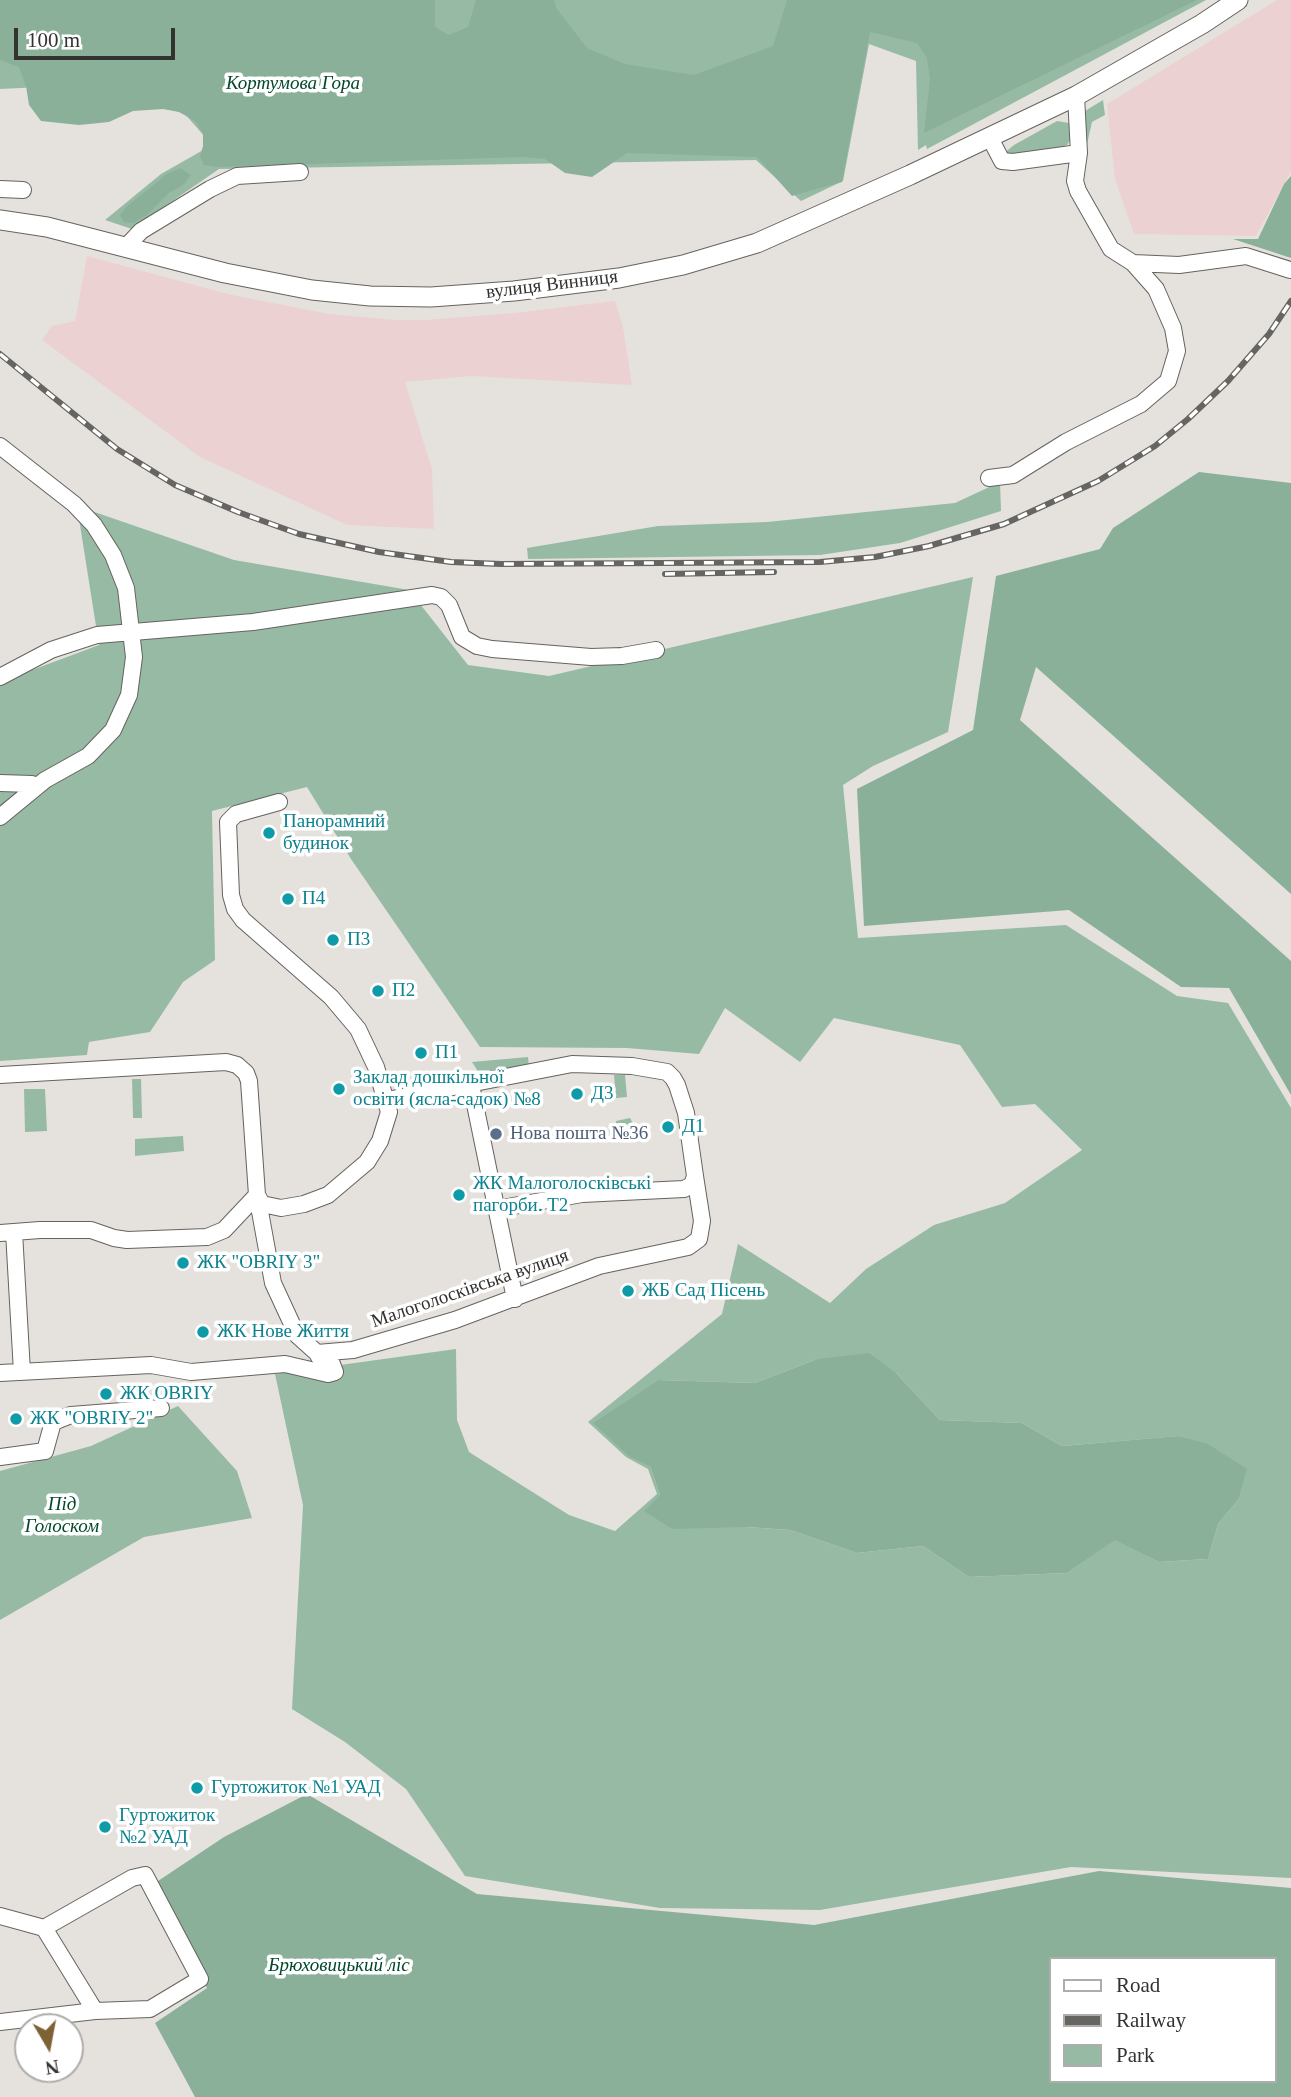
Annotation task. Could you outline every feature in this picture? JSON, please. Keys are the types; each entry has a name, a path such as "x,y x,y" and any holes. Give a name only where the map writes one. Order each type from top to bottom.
{"main road":[{"name":"вулиця Винниця","path":"0,220 47,227 225,273 312,290 431,297 619,278 683,265 757,243 990,138 1076,96 1202,24 1238,0"}],"street":[{"path":"989,478 1013,475 1066,442 1140,404 1168,382 1177,351 1173,328 1156,289 1133,263 1111,249 1078,191 1075,181 1079,153 1076,96"},
{"path":"990,138 1002,161 1013,162 1079,153"},
{"path":"125,248 141,231 210,189 237,176 300,172"},
{"path":"0,189 23,190"},
{"path":"1133,263 1179,265 1246,256 1290,270"},
{"path":"0,446 74,504 94,525 113,555 126,588 134,657 132,683 122,714 113,730 88,756 59,771 0,817"},
{"path":"0,677 71,642 97,635 253,622 432,595 441,597 449,605 462,637 477,646 591,657 622,656 656,650"},
{"path":"0,783 36,787"},
{"path":"257,1195 262,1204 281,1208 304,1204 328,1195 367,1162 380,1141 389,1112 376,1067 358,1029 331,997 235,909 231,895 228,822 236,814 279,802"},
{"path":"0,1075 226,1062 237,1065 246,1073 249,1081 257,1195 273,1283 297,1335 319,1357 332,1364 335,1372 328,1374 285,1364 191,1372 151,1365 0,1373"},
{"name":"Малоголосківська вулиця","path":"317,1353 353,1350 387,1341 514,1299 599,1266 688,1247 699,1239 702,1221 686,1113 677,1085 667,1072 632,1066 572,1065 387,1100"},
{"path":"471,1085 514,1299"},
{"path":"496,1209 582,1194 684,1188 692,1185 695,1176"},
{"path":"22,1372 7,1232 91,1230 120,1240 207,1237 224,1230 257,1195"},
{"path":"0,1457 45,1451 53,1422 71,1415 161,1408"},
{"path":"0,2022 95,2011 150,2009 200,1979 145,1875 132,1878 44,1928"},
{"path":"0,1916 44,1928 95,2011"}],"shaded area":[{"path":"1277,0 1291,0 1291,171 1256,236 1134,234 1115,179 1107,104"},
{"path":"87,256 232,295 329,314 395,320 514,313 615,301 623,327 632,385 471,376 405,382 432,469 434,529 347,525 200,457 42,340 52,326 75,321"}],"green space":[{"name":"Кортумова Гора","path":"0,0 1206,0 927,149 926,145 918,150 916,61 869,44 843,181 801,201 756,160 219,169 132,229 105,220 161,174 212,145 185,114 155,104 83,85 0,89"},
{"name":"Кортумова Гора","path":"0,0 435,0 435,27 449,35 468,27 476,0 554,0 557,9 587,48 625,64 694,75 773,46 787,0 1197,0 924,133 930,79 927,58 917,43 870,32 842,182 792,196 757,157 627,153 592,177 565,173 545,159 523,157 218,167 204,165 200,156 203,134 195,121 179,112 163,109 133,111 109,122 79,125 41,121 29,105 19,67 0,60"},
{"path":"1103,100 1105,115 1092,122 1087,144 1083,133 1085,111"},
{"path":"1057,121 1069,123 1072,137 1067,145 1029,157 1003,154 1014,145"},
{"path":"180,168 191,175 183,185 169,193 147,215 133,223 124,222 120,215 126,207 167,174"},
{"path":"1291,176 1291,258 1233,239 1258,239 1284,184"},
{"path":"1199,472 1291,483 1291,894 1036,667 1020,720 1291,961 1291,1095 1229,988 1181,987 1069,910 864,926 857,789 973,730 996,576 1100,549 1113,528"},
{"path":"1000,482 1001,511 900,543 820,555 528,559 527,548 658,526 767,522 955,503"},
{"path":"77,506 234,560 409,590 468,665 549,676 973,577 948,732 873,766 843,785 858,938 1066,925 1177,996 1228,1003 1291,1108 1291,1878 1071,1867 820,1910 660,1908 465,1876 406,1789 345,1742 292,1709 303,1505 275,1374 456,1349 457,1420 469,1452 569,1515 615,1531 657,1494 648,1469 626,1457 588,1422 722,1314 738,1244 830,1303 866,1269 934,1225 1005,1203 1082,1150 1035,1104 1002,1107 960,1045 834,1018 800,1062 725,1008 699,1054 627,1048 480,1047 351,859 307,787 212,811 215,960 183,982 150,1032 89,1042 87,1055 0,1061 0,682 99,645","holes":["817,1359 896,1373 940,1420 1022,1423 1062,1446 1179,1436 1238,1500 1218,1524 1208,1559 1159,1562 1115,1539 1067,1573 969,1577 923,1546 857,1553 790,1530 746,1527 660,1495 650,1466 659,1380 755,1383"]},
{"path":"528,1057 529,1067 481,1076 472,1062"},
{"path":"614,1075 625,1075 627,1097 616,1098"},
{"path":"132,1079 141,1079 142,1118 133,1118"},
{"path":"24,1089 45,1089 47,1131 25,1132"},
{"path":"630,1118 638,1133 617,1137 616,1121"},
{"path":"183,1136 184,1151 135,1156 135,1139"},
{"path":"869,1353 896,1373 940,1420 1022,1423 1062,1446 1178,1436 1208,1444 1247,1469 1238,1500 1218,1524 1208,1559 1159,1562 1115,1540 1067,1573 969,1577 923,1546 857,1553 790,1530 746,1527 672,1529 644,1511 660,1495 650,1466 630,1457 593,1423 659,1380 755,1383 817,1359"},
{"name":"Під Голоском","path":"178,1406 237,1471 252,1518 144,1537 0,1620 0,1471 91,1446"},
{"name":"Брюховицький ліс","path":"307,1794 477,1894 814,1925 1099,1871 1291,1888 1291,2097 195,2097 155,2023 207,1988 155,1883 224,1837"}],"railway":[{"path":"0,354 117,449 175,485 299,534 379,552 451,562 820,562 875,557 929,546 1004,524 1098,481 1155,446 1188,419 1228,381 1269,334 1291,301"},
{"path":"665,574 774,572"}],"place":[{"name":"Панорамний будинок","path":"269,833"},
{"name":"П4","path":"288,899"},
{"name":"П3","path":"333,940"},
{"name":"П2","path":"378,991"},
{"name":"П1","path":"421,1053"},
{"name":"Заклад дошкільної освіти (ясла-садок) №8","path":"339,1089"},
{"name":"Д3","path":"577,1094"},
{"name":"Д1","path":"668,1127"},
{"name":"Нова пошта №36","path":"496,1134"},
{"name":"ЖК Малоголосківські пагорби. Т2","path":"459,1195"},
{"name":"ЖК \"OBRIY 3\"","path":"183,1263"},
{"name":"ЖБ Сад Пісень","path":"628,1291"},
{"name":"ЖК Нове Життя","path":"203,1332"},
{"name":"ЖК OBRIY","path":"106,1394"},
{"name":"ЖК \"OBRIY 2\"","path":"16,1419"},
{"name":"Гуртожиток №1 УАД","path":"197,1788"},
{"name":"Гуртожиток №2 УАД","path":"105,1827"}]}
